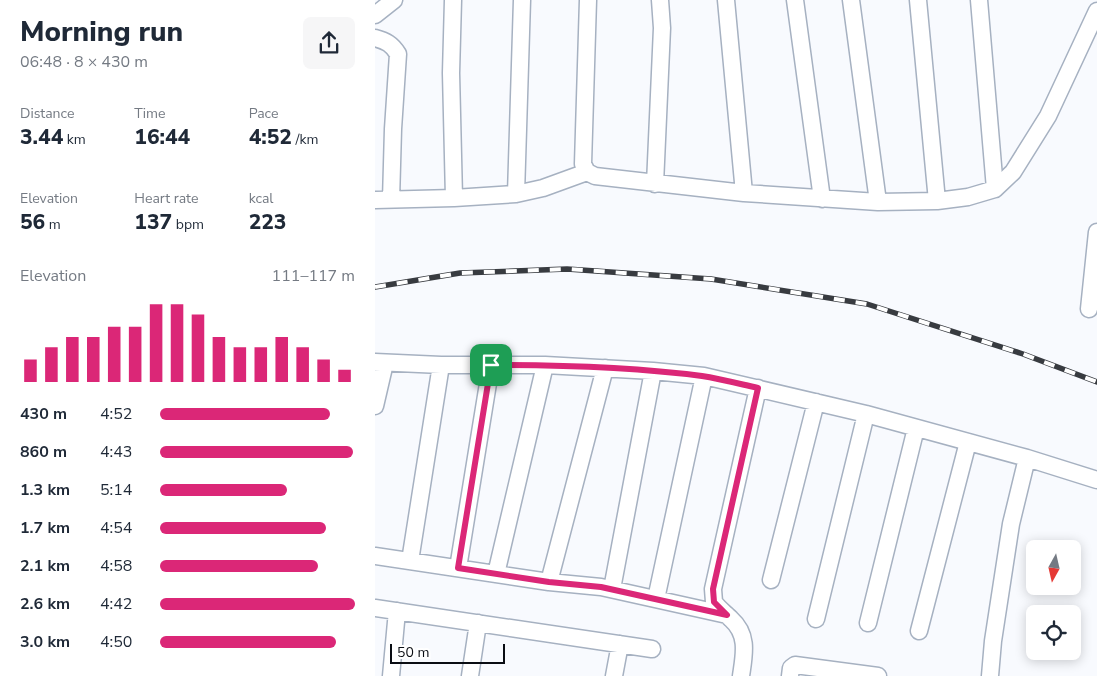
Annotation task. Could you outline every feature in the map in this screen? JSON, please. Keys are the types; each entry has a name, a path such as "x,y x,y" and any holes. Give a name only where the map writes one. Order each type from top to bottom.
{"street":[{"path":"375,15 394,0"},
{"path":"453,0 451,73 454,198"},
{"path":"516,194 522,0"},
{"path":"588,0 583,164 587,172 595,176 655,184 744,193 878,202 937,202 968,197 995,188 1013,172 1047,116 1097,11"},
{"path":"655,184 661,53 660,0"},
{"path":"726,0 744,193"},
{"path":"795,0 822,199"},
{"path":"851,0 878,202"},
{"path":"918,0 937,202"},
{"path":"979,0 995,188"},
{"path":"375,38 393,46 398,54 393,129 383,200 516,194 543,188 587,172"},
{"path":"1089,309 1097,232"},
{"path":"375,406 380,362 441,365 545,365 653,370 704,376 866,414 1027,458 1097,480"},
{"path":"410,561 441,365"},
{"path":"458,568 491,365"},
{"path":"496,574 545,365"},
{"path":"549,582 605,368"},
{"path":"612,589 653,370"},
{"path":"656,599 704,376"},
{"path":"741,676 745,651 741,630 714,602 713,589 758,388"},
{"path":"771,580 816,402"},
{"path":"816,619 866,414"},
{"path":"868,623 916,428"},
{"path":"919,632 968,442"},
{"path":"990,676 993,641 1011,524 1027,458"},
{"path":"375,556 549,582 612,589 727,615"},
{"path":"375,608 652,649"},
{"path":"391,676 397,611"},
{"path":"470,676 478,623"},
{"path":"613,676 620,644"},
{"path":"790,676 791,668 795,665 878,676"}],"railway":[{"path":"375,287 460,273 567,269 711,279 867,304 1023,354 1097,382"}],"route":[{"path":"491,365 545,365 653,370 704,376 758,388 713,589 714,602 727,615 601,587 549,582 458,568 491,365"}]}
